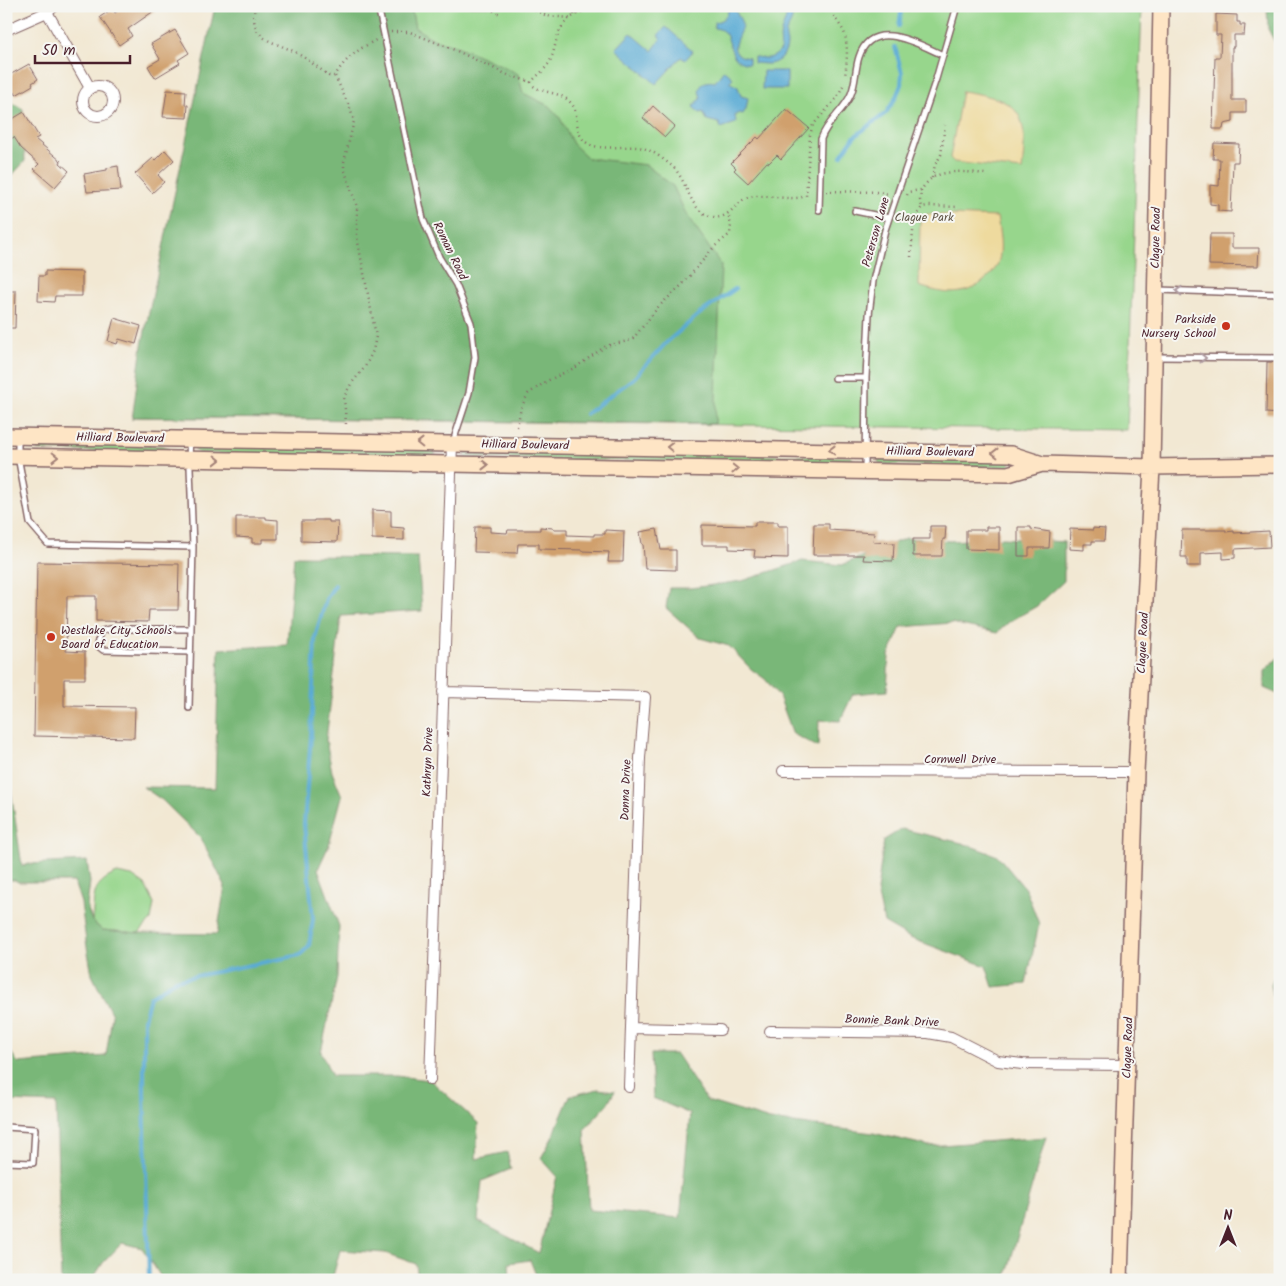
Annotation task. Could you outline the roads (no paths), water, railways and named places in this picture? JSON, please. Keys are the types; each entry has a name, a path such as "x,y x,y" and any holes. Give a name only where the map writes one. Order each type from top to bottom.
{"main road":[{"name":"Clague Road","path":"1120,1280 1136,772 1152,467 1161,6"},
{"name":"Hilliard Boulevard","path":"12,436 1011,454 1042,464 1152,467 1280,465"},
{"name":"Hilliard Boulevard","path":"12,456 1008,474 1042,464"}],"street":[{"path":"6,30 51,9 90,88"},
{"name":"Kathryn Drive","path":"430,1080 452,444"},
{"name":"Donna Drive","path":"443,692 645,697 640,758 629,1087"},
{"name":"Cornwell Drive","path":"784,771 1136,772"},
{"path":"631,1028 720,1030"},
{"name":"Bonnie Bank Drive","path":"770,1031 928,1033 951,1037 998,1060 1022,1064 1127,1065"}],"lane":[{"name":"Roman Road","path":"378,6 423,219 439,258 456,285 472,323 475,357 469,394 452,444"},
{"name":"Peterson Lane","path":"865,471 866,378 873,280 889,218 936,79 957,6"},
{"path":"818,210 821,139 824,129 844,108 851,94 863,48 870,40 883,35 894,35 943,54"},
{"path":"854,211 889,218"},
{"path":"1155,290 1280,294"},
{"path":"1154,358 1280,358"},
{"path":"835,378 866,378"},
{"path":"12,436 12,456 30,523 48,544 193,547"},
{"path":"189,439 193,547 189,708"},
{"path":"190,630 109,629 102,631 98,646 103,650 190,652"},
{"path":"6,1128 35,1129 33,1163 6,1162"}],"water":[{"path":"729,6 734,6 742,24 735,43 736,52 741,56 749,58 749,64 740,62 735,57 726,34 714,28 714,22 720,20 728,13"},
{"path":"782,6 790,6 792,14 792,20 786,32 787,48 781,58 774,63 754,63 754,57 769,58 779,51 780,35 786,19 786,13"},
{"path":"666,27 693,51 685,60 681,57 656,84 616,49 631,33 652,51 661,39 658,35"},
{"path":"724,70 733,78 729,82 738,87 741,96 748,98 743,114 735,115 736,123 721,128 719,123 707,120 703,112 700,113 693,107 701,98 699,91 701,86 709,81 715,82"},
{"path":"763,71 787,71 787,89 762,89"}],"waterway":[{"path":"899,26 902,6"},
{"path":"841,156 854,137 886,113 895,99 901,85 902,73 895,47"},
{"path":"586,414 634,378 667,342 698,315 735,289"},
{"path":"149,1280 144,1019 150,997 176,980 300,955 309,946 313,919 304,824 311,736 315,638 326,599 335,585"}],"place":[{"name":"Parkside Nursery School","path":"1226,326"},
{"name":"Westlake City Schools Board of Education","path":"51,637"}],"park label":[{"name":"Clague Park","path":"924,217"}]}
